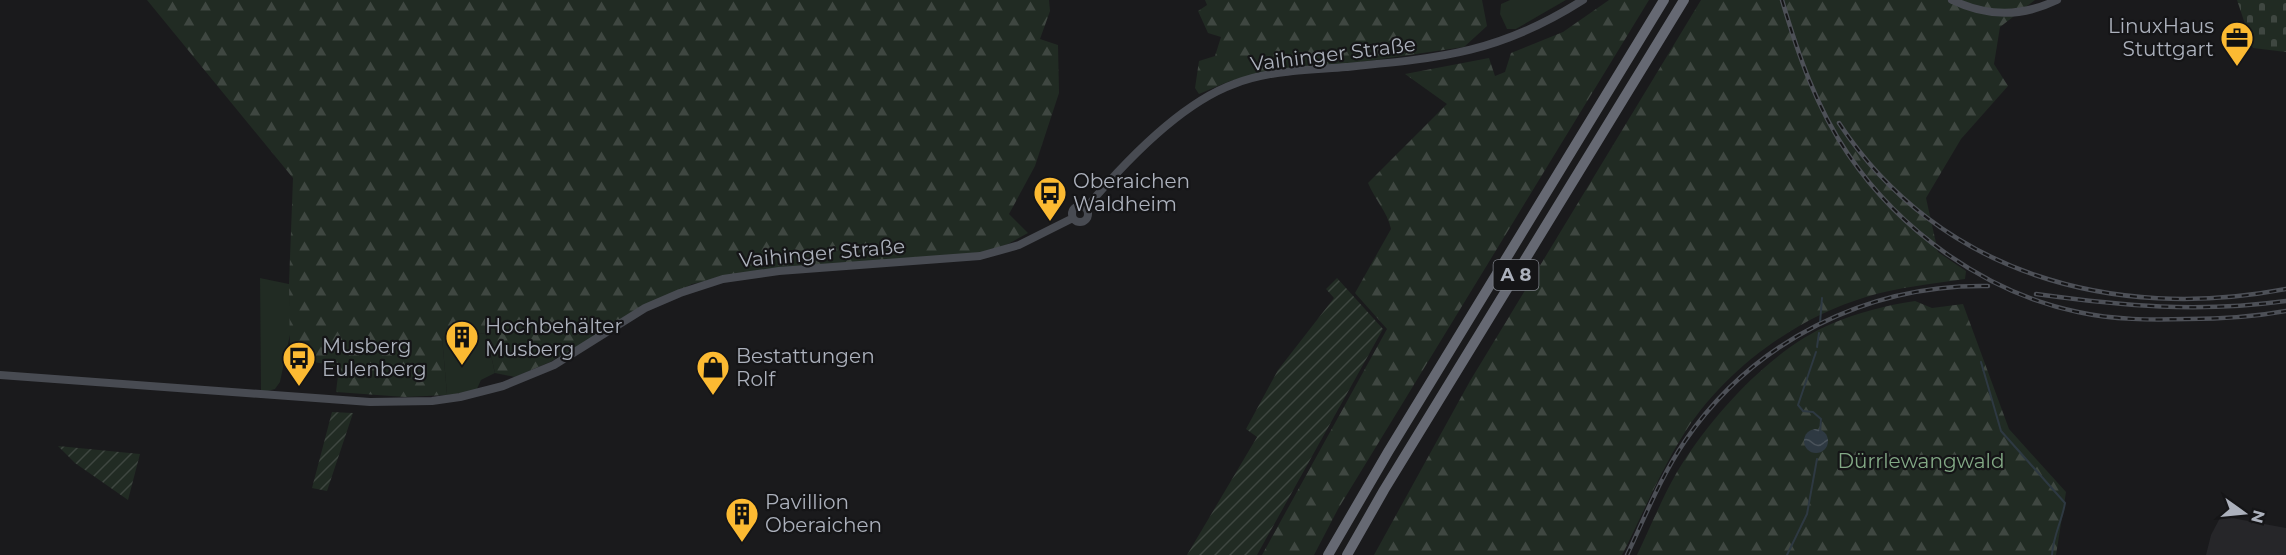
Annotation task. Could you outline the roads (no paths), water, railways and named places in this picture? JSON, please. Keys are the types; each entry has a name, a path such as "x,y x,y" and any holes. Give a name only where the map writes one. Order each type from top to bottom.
{"highway":[{"name":"A 8","path":"1328,555 1388,452 1664,0"},
{"name":"A 8","path":"1347,555 1384,490 1684,0"}],"main road":[{"name":"Vaihinger Straße","path":"0,375 370,402 409,402 460,397 503,386 554,364 645,308 680,293 723,279 779,271 980,256 1019,245 1073,218 1076,207 1086,208 1172,120 1195,103 1234,83 1274,73 1418,60 1467,52 1530,31 1582,0"},
{"path":"1952,0 1998,14 2036,9 2057,0"}],"water":[{"path":"1816,429 1824,433 1828,441 1824,449 1816,453 1808,449 1804,441 1808,433"}],"waterway":[{"path":"1820,323 1822,298"},
{"path":"1817,347 1819,333"},
{"path":"1816,352 1798,405 1803,411 1813,412 1821,419 1820,433"},
{"path":"1981,362 2001,431 2065,503 2052,555"},
{"path":"1787,555 1807,514 1817,459"}],"railway":[{"path":"1782,0 1817,99 1848,154 1893,208 1919,233 1948,255 2011,290 2044,303 2105,317 2212,319 2286,311"},
{"path":"1839,123 1880,175 1926,217 1979,251 2035,275 2095,291 2158,298 2221,298 2286,289"},
{"path":"1627,555 1661,482 1685,441 1713,406 1744,374 1779,347 1817,325 1857,308 1900,295 1943,288 1988,286"},
{"path":"2036,294 2130,305 2191,307 2222,307 2286,301"}],"place":[{"name":"LinuxHaus Stuttgart","path":"2237,67"},
{"name":"Oberaichen Waldheim","path":"1050,222"},
{"name":"Hochbehälter Musberg","path":"462,366"},
{"name":"Musberg Eulenberg","path":"299,387"},
{"name":"Bestattungen Rolf","path":"713,396"},
{"name":"Pavillion Oberaichen","path":"742,543"}],"park label":[{"name":"Dürrlewangwald","path":"1921,461"}]}
